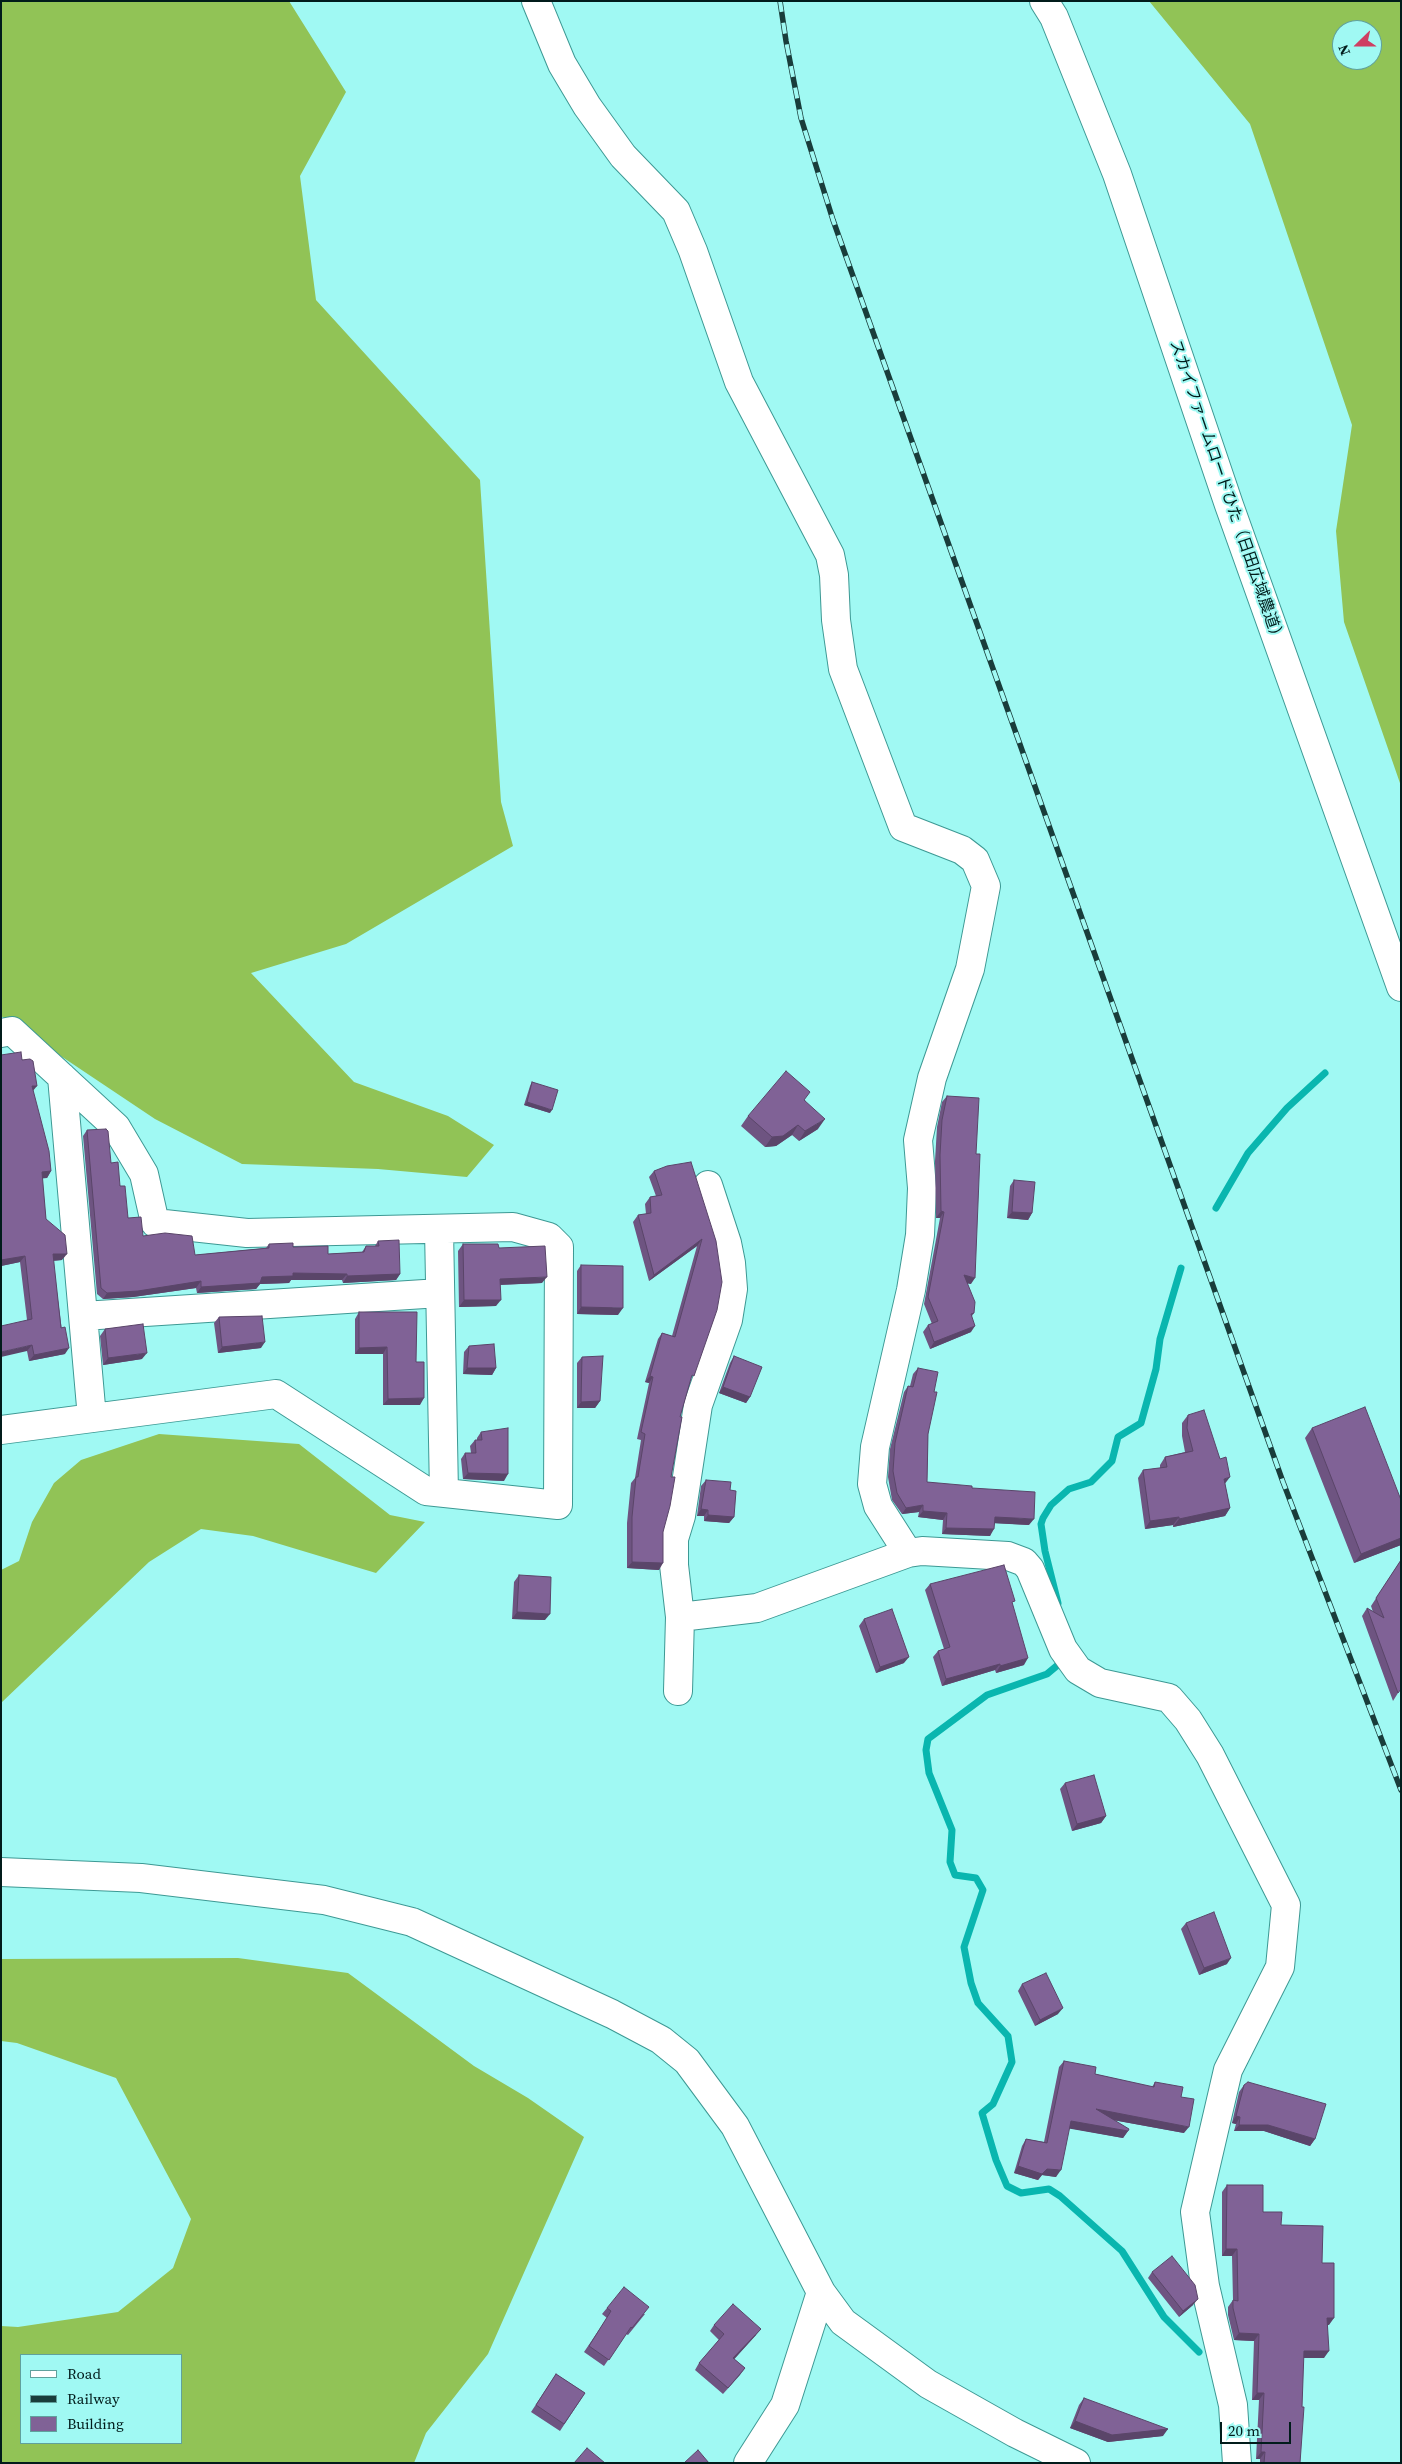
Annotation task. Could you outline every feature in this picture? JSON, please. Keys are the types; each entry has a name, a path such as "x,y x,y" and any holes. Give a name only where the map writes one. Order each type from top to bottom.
{"street":[{"path":"536,1 562,64 587,106 623,156 676,210 693,251 739,382 830,555 834,575 836,620 843,669 903,827 962,850 975,860 986,886 970,969 932,1078 918,1140 922,1188 920,1235 910,1290 875,1447 872,1484 878,1506 908,1554"},
{"name":"スカイファームロードひた（日田広域農道）","path":"1044,1 1054,17 1118,174 1229,506 1401,986"},
{"path":"1,1033 12,1031 116,1127 144,1174 155,1223 246,1233 513,1227 549,1237 558,1247 558,1505 426,1491 276,1394 1,1430"},
{"path":"62,1077 92,1418"},
{"path":"678,1691 680,1617 674,1565 674,1539 681,1516 698,1405 728,1320 733,1289 731,1263 726,1242 708,1185"},
{"path":"439,1229 444,1493"},
{"path":"83,1316 440,1293"},
{"path":"680,1617 757,1608 908,1554 922,1551 992,1554 1024,1562 1036,1579 1070,1659 1100,1683 1169,1698 1188,1720 1210,1755 1286,1904 1280,1967 1228,2070 1195,2212 1205,2286 1233,2405 1237,2461"},
{"path":"1,1872 141,1878 324,1900 412,1922 612,2014 661,2040 687,2061 735,2126 821,2292 843,2322 928,2384 1015,2433 1076,2463"},
{"path":"748,2463 785,2405 821,2292"}],"green space":[{"path":"1,1 289,1 346,92 300,176 316,300 480,480 501,802 513,846 346,944 251,973 354,1082 448,1116 494,1145 467,1177 378,1169 242,1164 155,1119 1,1016"},
{"path":"1149,1 1401,1 1401,786 1344,622 1336,531 1352,425 1250,124"},
{"path":"159,1434 299,1444 390,1515 425,1522 376,1573 253,1536 201,1529 149,1562 1,1703 1,1570 19,1561 32,1522 54,1483 81,1460"},
{"path":"238,1958 348,1973 474,2066 528,2098 584,2137 488,2354 426,2433 414,2463 1,2463 1,2326 18,2327 118,2312 173,2268 191,2219 116,2078 17,2043 1,2041 1,1959"}],"building":[{"path":"21,1052 22,1060 30,1059 33,1061 37,1086 32,1086 49,1151 51,1171 42,1172 46,1219 65,1235 67,1254 53,1254 61,1328 65,1327 69,1348 34,1355 32,1345 1,1352 1,1326 32,1319 25,1256 1,1260 1,1055"},
{"path":"786,1071 810,1092 804,1100 825,1119 805,1131 798,1125 783,1136 772,1137 748,1116"},
{"path":"532,1082 558,1090 552,1110 527,1102"},
{"path":"947,1096 979,1098 976,1154 980,1154 975,1278 964,1275 975,1302 974,1313 971,1314 975,1326 934,1342 928,1325 938,1321 928,1297 944,1212 941,1211 940,1155 942,1120"},
{"path":"106,1129 108,1131 111,1163 118,1162 120,1186 125,1186 128,1218 141,1217 143,1236 165,1233 192,1236 195,1255 269,1248 269,1244 293,1243 293,1247 328,1246 328,1254 364,1252 366,1246 379,1246 378,1241 399,1240 400,1274 347,1276 347,1274 293,1273 293,1276 262,1277 260,1283 201,1287 201,1281 138,1291 107,1293 101,1288 87,1130"},
{"path":"691,1162 716,1241 722,1282 717,1310 694,1376 692,1375 680,1417 682,1417 671,1477 675,1477 663,1532 663,1563 632,1562 632,1517 636,1477 638,1477 645,1434 641,1432 653,1377 650,1376 662,1333 675,1337 702,1239 654,1275 638,1215 651,1213 650,1197 662,1195 654,1171 667,1166"},
{"path":"1014,1180 1035,1182 1032,1213 1012,1212"},
{"path":"463,1244 498,1244 499,1248 545,1246 547,1277 500,1279 501,1300 464,1300"},
{"path":"581,1265 623,1266 623,1308 581,1307"},
{"path":"359,1312 417,1312 416,1362 424,1362 424,1398 388,1399 387,1347 359,1348"},
{"path":"262,1316 265,1342 222,1347 219,1317"},
{"path":"143,1324 147,1353 108,1358 105,1329"},
{"path":"494,1344 496,1368 467,1368 469,1346"},
{"path":"603,1356 600,1401 581,1402 582,1357"},
{"path":"734,1356 762,1367 750,1397 723,1387"},
{"path":"918,1368 938,1372 934,1392 937,1392 928,1434 927,1482 972,1486 972,1488 1035,1492 1034,1519 995,1517 994,1529 946,1528 947,1513 923,1511 923,1505 906,1508 897,1493 893,1471 895,1443 908,1386 913,1387"},
{"path":"1365,1407 1401,1500 1401,1538 1361,1554 1312,1428"},
{"path":"1204,1410 1220,1459 1226,1457 1230,1477 1224,1479 1230,1508 1179,1519 1179,1517 1150,1521 1143,1470 1167,1467 1165,1457 1193,1451 1187,1428 1188,1415"},
{"path":"508,1428 508,1474 468,1473 465,1453 476,1453 475,1440 482,1440 481,1432"},
{"path":"706,1480 731,1482 730,1490 736,1491 734,1517 708,1515 708,1510 701,1509"},
{"path":"1401,1560 1401,1689 1398,1693 1367,1608 1384,1618 1376,1598"},
{"path":"1004,1565 1015,1601 1012,1602 1028,1658 946,1679 938,1651 950,1647 930,1584"},
{"path":"519,1575 551,1577 550,1614 517,1612"},
{"path":"892,1609 909,1657 880,1667 864,1619"},
{"path":"1094,1775 1106,1816 1077,1824 1065,1783"},
{"path":"1214,1912 1231,1958 1204,1968 1186,1923"},
{"path":"1046,1973 1063,2008 1040,2020 1022,1984"},
{"path":"1064,2061 1096,2067 1095,2074 1154,2087 1155,2082 1183,2087 1181,2097 1194,2099 1189,2127 1096,2109 1129,2129 1128,2131 1071,2121 1061,2170 1047,2169 1042,2174 1018,2166 1026,2139 1047,2143"},
{"path":"1248,2082 1326,2104 1315,2139 1268,2125 1239,2125 1240,2117 1236,2116 1244,2085"},
{"path":"1227,2185 1263,2185 1263,2212 1282,2212 1281,2225 1323,2226 1322,2263 1334,2263 1334,2318 1327,2318 1329,2351 1304,2351 1302,2407 1304,2407 1300,2463 1264,2463 1265,2452 1261,2452 1264,2393 1257,2393 1259,2334 1239,2333 1233,2308 1233,2300 1238,2301 1237,2249 1226,2249"},
{"path":"1172,2256 1195,2285 1198,2299 1183,2311 1152,2272"},
{"path":"624,2287 649,2307 631,2327 609,2360 589,2346 611,2311 607,2308"},
{"path":"733,2304 761,2329 733,2358 745,2368 728,2388 699,2363 724,2334 714,2325"},
{"path":"556,2374 585,2393 564,2424 536,2405"},
{"path":"1084,2398 1168,2429 1112,2435 1075,2421"},
{"path":"587,2448 605,2463 574,2463"},
{"path":"698,2450 709,2463 684,2463"}],"waterway":[{"path":"1216,1208 1248,1153 1287,1108 1325,1073"},
{"path":"1058,1603 1045,1551 1041,1524 1043,1518 1051,1505 1069,1489 1091,1482 1112,1461 1118,1437 1141,1423 1156,1369 1160,1339 1181,1268"},
{"path":"1065,1659 1047,1674 987,1695 928,1739 926,1750 929,1773 952,1830 950,1862 955,1875 976,1878 983,1890 964,1947 971,1983 978,2003 1008,2036 1012,2062 993,2104 982,2113 996,2160 1007,2186 1021,2193 1049,2189 1060,2196 1122,2251 1164,2317 1199,2352"}],"railway":[{"path":"780,1 801,118 833,220 1283,1482 1401,1790"}]}
